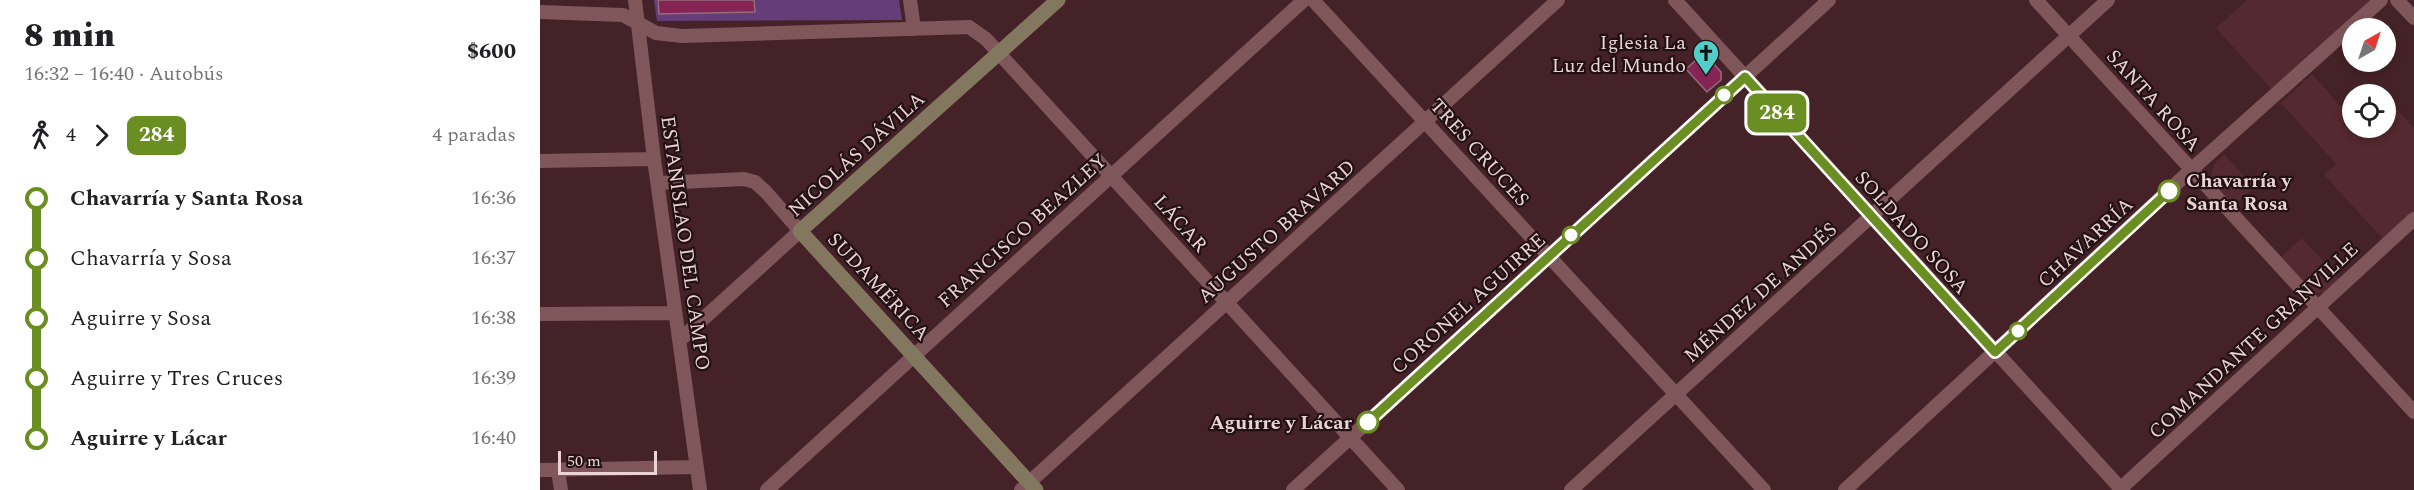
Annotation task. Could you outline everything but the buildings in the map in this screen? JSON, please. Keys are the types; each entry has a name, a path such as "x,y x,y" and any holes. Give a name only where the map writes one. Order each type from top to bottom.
{"street":[{"name":"ESTANISLAO DEL CAMPO","path":"635,0 654,159 675,313 681,339 695,467 700,490"},
{"path":"910,0 914,29"},
{"name":"NICOLÁS DÁVILA","path":"681,339 1058,0"},
{"name":"FRANCISCO BEAZLEY","path":"767,490 1304,0"},
{"name":"TRES CRUCES","path":"1313,0 1764,490"},
{"name":"AUGUSTO BRAVARD","path":"1029,488 1227,302 1558,0"},
{"name":"SOLDADO SOSA","path":"1674,0 2121,490"},
{"name":"CORONEL AGUIRRE","path":"1293,490 1829,0"},
{"name":"SANTA ROSA","path":"2036,0 2414,412"},
{"name":"MÉNDEZ DE ANDÉS","path":"1571,490 2108,0"},
{"name":"CHAVARRÍA","path":"1845,490 2191,170 2381,0"},
{"path":"2397,0 2414,18"},
{"name":"LÁCAR","path":"540,12 609,12 623,15 656,33 682,36 969,27 978,32 1398,490"},
{"path":"540,161 654,159"},
{"name":"SUDAMÉRICA","path":"659,183 744,179 755,182 914,355 1029,488"},
{"name":"COMANDANTE GRANVILLE","path":"2121,490 2317,306 2414,219"},
{"path":"540,314 675,313"},
{"path":"540,470 695,467"},
{"path":"558,470 561,490"}],"shaded area":[{"path":"654,0 899,0 902,20 657,21"},
{"path":"2247,0 2374,0 2354,18 2342,18 2342,29 2273,91 2216,28"},
{"path":"2312,74 2342,108 2342,138 2396,138 2397,109 2414,128 2414,213 2384,240 2324,175 2336,164 2281,103"},
{"path":"2224,154 2254,187 2234,205 2212,181 2211,176 2214,164"},
{"path":"2302,238 2340,280 2327,293 2313,293 2281,257"}],"bus line":[{"name":"284","path":"1368,422 1745,77 1995,352 2169,191"}],"place":[{"name":"Iglesia La Luz del Mundo","path":"1706,76"},
{"name":"Chavarría y Santa Rosa","path":"2169,191"},
{"name":"Aguirre y Lácar","path":"1368,422"}]}
